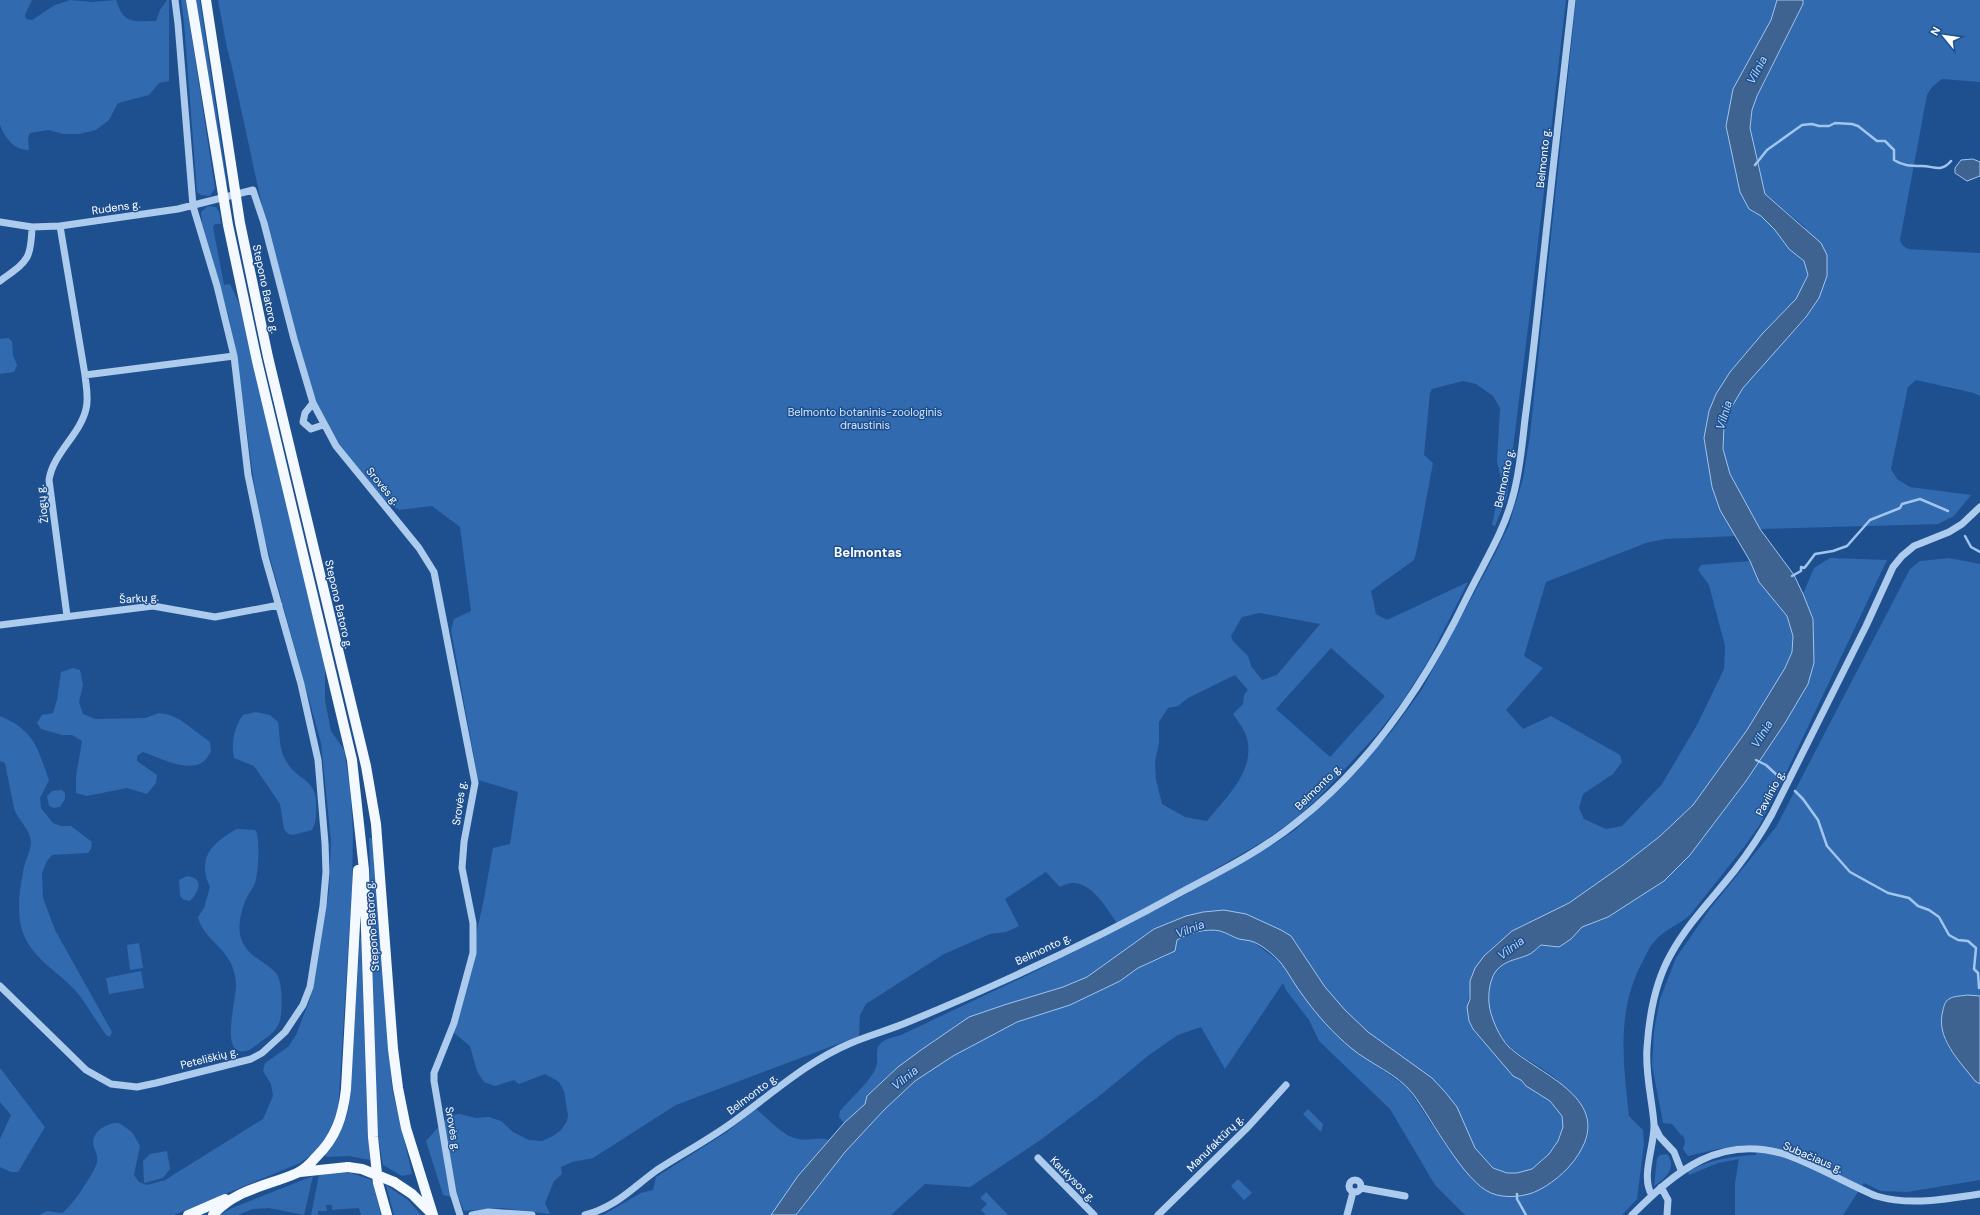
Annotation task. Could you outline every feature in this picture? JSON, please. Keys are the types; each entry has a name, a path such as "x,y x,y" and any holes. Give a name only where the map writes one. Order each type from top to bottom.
{"main road":[{"name":"Stepono Batoro g.","path":"191,0 222,199 257,361 352,760 365,885 373,1137 378,1183 387,1215"},
{"name":"Stepono Batoro g.","path":"206,0 235,195 268,357 366,766 376,824 392,1049 406,1128 432,1215"},
{"path":"298,1172 311,1162 330,1141 337,1128 344,1105 360,831"},
{"path":"188,1215 242,1192 298,1172 348,1167 362,1169 394,1182 412,1194 432,1215"},
{"path":"213,1215 217,1210 242,1192"}],"street":[{"path":"175,0 193,206 234,356 248,475 265,557 279,605"},
{"name":"Belmonto g.","path":"585,1215 598,1212 615,1203 655,1172 734,1122 778,1087 823,1057 852,1043 905,1024 1044,962 1139,916 1277,838 1301,819 1330,792 1379,741 1406,705 1451,630 1498,538 1513,495 1521,458 1530,383 1572,0"},
{"name":"Srovės g.","path":"235,195 253,190 256,194 294,339 313,403 323,425 351,466 419,548 434,572 475,783 464,842 462,868 473,923 473,953 454,1022 434,1077 453,1193 460,1215"},
{"name":"Rudens g.","path":"0,222 32,226 60,226 193,206 235,195"},
{"path":"0,281 24,264 28,258 31,246 32,226"},
{"name":"Žiogų g.","path":"60,226 88,400 84,417 53,466 50,480 67,616"},
{"path":"85,375 234,356"},
{"path":"313,403 305,413 303,422 311,429 323,425"},
{"name":"Pavilnio g.","path":"1652,1195 1647,1184 1654,1125 1647,1068 1648,1028 1656,990 1670,955 1686,930 1756,842 1772,814 1859,641 1893,567 1902,556 1914,546 1949,532 1962,524 1980,507"},
{"name":"Šarkų g.","path":"0,625 153,606 215,617 279,605"},
{"name":"Peteliškių g.","path":"0,986 86,1070 111,1084 137,1087 156,1084 251,1059 262,1053 285,1032 303,1005 310,987 324,906 326,872 318,760 301,684 279,605"},
{"name":"Manufaktūrų g.","path":"1158,1215 1248,1127 1286,1085"},
{"name":"Pavilnio g.","path":"1654,1125 1665,1142 1674,1152 1681,1170"},
{"path":"1652,1149 1658,1144 1665,1142"},
{"name":"Subačiaus g.","path":"1632,1215 1661,1186 1681,1170 1696,1162 1722,1153 1741,1149 1760,1149 1788,1156 1888,1200 1917,1202 1980,1194"},
{"name":"Kaukysos g.","path":"1038,1158 1094,1215"},
{"path":"1347,1215 1353,1192 1349,1186 1353,1180 1359,1182 1361,1188"},
{"path":"1661,1186 1668,1200 1667,1215"},
{"path":"1353,1192 1357,1192 1361,1188"},
{"path":"1361,1188 1405,1196"},
{"path":"472,1215 488,1212 532,1215"}],"green space":[{"path":"0,0 32,0 25,15 26,19 32,20 55,5 70,0 92,2 116,0 122,14 126,18 135,21 156,21 160,10 167,0 169,0 169,81 159,83 149,95 118,103 109,120 96,130 79,134 63,134 48,130 30,133 28,138 29,150 19,148 7,139 0,125"},
{"path":"181,0 186,0 215,188 210,196 201,195 197,192"},
{"path":"196,0 200,0 227,184 226,184"},
{"name":"Belmonto botaninis-zoologinis draustinis","path":"218,0 1566,0 1507,496 1495,526 1492,525 1501,479 1497,461 1500,408 1493,396 1476,384 1463,381 1432,389 1430,393 1424,455 1433,463 1417,549 1414,560 1371,591 1376,614 1387,620 1468,582 1428,661 1404,699 1378,733 1319,797 1294,820 1264,841 1172,894 1117,923 1099,898 1088,888 1073,883 1060,887 1046,872 1005,899 1019,926 1006,932 990,934 944,954 866,1004 860,1015 859,1036 676,1105 593,1158 572,1162 561,1167 562,1174 554,1181 545,1203 550,1214 502,1208 464,1211 459,1199 443,1195 426,1141 448,1116 459,1114 476,1118 489,1117 501,1121 513,1132 529,1140 542,1141 561,1130 567,1121 568,1115 564,1091 559,1082 545,1074 519,1084 514,1080 495,1086 484,1082 477,1071 470,1046 453,1032 483,904 493,848 510,844 518,792 478,780 451,630 454,619 471,611 460,527 432,506 399,510 373,492 336,446 308,392 269,238 227,48","holes":["1260,613 1320,624 1277,675 1262,680 1251,666 1248,656 1233,641 1231,636 1242,617","1331,648 1385,696 1330,757 1276,709","1235,675 1248,690 1244,695 1243,704 1233,714 1246,735 1248,748 1244,771 1231,792 1207,821 1185,817 1162,804 1156,780 1155,762 1159,742 1159,722 1168,708 1178,706 1188,698"]},
{"path":"1576,0 1777,0 1771,20 1726,126 1740,192 1749,209 1761,216 1775,230 1789,249 1804,261 1808,275 1796,299 1763,333 1730,372 1704,438 1712,487 1720,510 1736,536 1665,539 1646,543 1546,582 1524,656 1543,668 1506,710 1523,729 1551,716 1620,755 1622,762 1613,774 1583,794 1579,808 1584,819 1606,829 1622,826 1662,784 1697,725 1724,669 1725,646 1709,585 1698,570 1701,565 1750,561 1759,582 1787,616 1793,636 1792,652 1785,668 1747,730 1693,805 1659,837 1623,865 1569,903 1512,931 1470,991 1467,1007 1473,1029 1513,1076 1550,1101 1562,1116 1563,1127 1558,1141 1549,1154 1532,1169 1517,1173 1507,1173 1493,1168 1475,1148 1457,1107 1432,1078 1368,1032 1345,1010 1325,987 1291,936 1246,914 1154,929 1087,977 1063,987 969,1017 898,1067 867,1096 865,1104 844,1123 839,1117 840,1111 870,1078 877,1064 877,1051 879,1045 883,1041 901,1035 1036,971 1177,899 1266,849 1295,830 1319,808 1391,732 1421,691 1495,554 1509,525 1523,479 1530,435"},
{"path":"1803,0 1980,0 1980,82 1942,79 1932,87 1927,95 1900,240 1902,245 1908,249 1980,253 1980,396 1974,393 1916,380 1908,387 1891,469 1897,479 1910,487 1971,495 1954,516 1938,524 1760,529 1732,480 1725,459 1723,449 1724,430 1729,412 1751,378 1805,319 1819,298 1805,227 1765,194 1750,128 1752,110 1757,96 1803,4"},
{"path":"208,206 216,207 219,212 221,224 215,224 213,227 224,285 230,284 239,303 325,667 325,700 331,731 344,750 350,786 353,832 352,887 338,1111 332,1127 324,1141 313,1153 300,1163 174,1215 39,1215 47,1211 62,1213 77,1197 97,1162 93,1142 94,1137 104,1126 119,1123 132,1132 140,1146 134,1175 139,1182 147,1185 165,1180 263,1119 273,1096 271,1084 263,1071 265,1063 288,1047 296,1035 310,999 329,891 331,841 321,743 265,540 254,483 237,359 229,318 202,223 201,212"},
{"path":"8,338 12,341 13,355 17,365 14,372 0,374 0,339"},
{"path":"1830,558 1887,560 1777,792 1759,826 1690,915 1662,934 1652,944 1634,980 1625,1017 1625,1076 1629,1116 1643,1130 1644,1144 1637,1199 1622,1215 1465,1215 1435,1185 1390,1109 1319,1041 1309,1020 1286,990 1283,983 1225,1069 1201,1027 1178,1035 1149,1055 1103,1093 1039,1141 970,1187 925,1184 891,1215 797,1215 845,1152 884,1110 915,1081 953,1056 1017,1022 1070,1005 1120,981 1138,968 1166,956 1177,940 1185,935 1212,930 1221,931 1239,939 1252,941 1280,962 1321,1018 1351,1048 1407,1087 1448,1149 1474,1180 1490,1193 1522,1196 1583,1144 1588,1134 1588,1122 1585,1113 1559,1082 1545,1070 1514,1051 1503,1039 1493,1021 1490,1011 1489,991 1495,973 1506,963 1529,954 1541,945 1559,947 1571,939 1582,927 1608,917 1664,881 1690,855 1746,781 1785,723 1808,684 1814,663 1813,619 1803,594 1814,568"},
{"path":"1949,558 1980,564 1980,996 1967,995 1949,999 1944,1038 1949,1048 1975,1081 1980,1084 1980,1180 1907,1192 1881,1191 1864,1183 1843,1215 1735,1215 1735,1183 1739,1159 1718,1163 1689,1175 1688,1171 1721,1159 1756,1155 1758,1146 1745,1145 1688,1156 1683,1149 1685,1142 1683,1135 1682,1136 1672,1124 1663,1123 1652,1065 1654,1031 1660,999 1676,958 1709,910 1776,827 1910,569 1920,561"},
{"path":"73,668 80,670 83,685 79,702 83,714 95,719 145,718 159,713 170,715 182,721 210,742 211,751 207,758 198,765 190,766 174,763 143,752 137,756 137,761 157,775 156,783 147,794 127,788 87,796 76,793 76,777 82,741 72,735 62,735 41,729 37,723 42,715 53,713 57,700 61,672"},
{"path":"256,712 270,715 278,722 281,746 285,759 290,767 310,785 314,791 316,798 316,815 312,830 293,835 288,834 284,829 280,804 254,766 234,758 233,741 237,725 243,715"},
{"path":"0,716 12,722 28,734 37,749 49,780 40,798 41,808 53,823 61,826 71,826 92,842 91,849 88,853 52,855 47,861 42,873 43,898 55,930 112,1032 110,1037 106,1035 76,992 65,980 43,962 31,948 22,930 19,917 20,887 31,843 29,833 18,817 14,808 5,763 0,761"},
{"path":"62,790 65,793 65,799 60,807 54,808 49,806 47,796 52,791"},
{"path":"237,829 255,830 258,840 258,864 256,878 243,907 240,921 240,934 242,941 250,953 276,973 280,983 282,998 280,1019 276,1028 270,1035 252,1048 242,1052 234,1047 231,1031 236,990 234,971 225,954 201,926 198,917 204,908 210,887 206,877 205,868 206,859 209,852 221,839"},
{"path":"369,838 373,838 392,1088 412,1174 402,1176 383,1165 377,1130"},
{"path":"187,876 196,879 199,886 196,894 190,901 184,900 180,896 179,880"},
{"path":"360,938 370,1160 349,1156 326,1157 325,1155 340,1132 349,1106"},
{"path":"139,943 143,968 130,970 127,945"},
{"path":"141,971 144,988 109,994 106,978"},
{"path":"0,1068 45,1127 18,1172 11,1172 0,1167 0,1139 11,1115 0,1102"},
{"path":"756,1109 781,1131 792,1137 798,1139 821,1138 829,1140 798,1176 771,1215 603,1215 641,1193 653,1190 656,1177 727,1132"},
{"path":"1308,1109 1323,1124 1321,1132 1303,1114"},
{"path":"167,1151 170,1169 163,1178 144,1183 143,1161 150,1154"},
{"path":"1667,1154 1670,1159 1671,1168 1666,1176 1654,1186 1657,1158 1660,1155"},
{"path":"351,1173 372,1180 381,1215 361,1215 359,1208 332,1210 332,1205 326,1205 327,1211 318,1211 318,1215 311,1215 319,1175"},
{"path":"313,1176 304,1215 269,1208 253,1209 238,1215 220,1215 232,1208"},
{"path":"1238,1179 1252,1193 1244,1200 1231,1186"},
{"path":"386,1185 408,1200 421,1215 394,1215"},
{"path":"986,1192 1008,1215 986,1215 981,1210 987,1204 980,1198"}],"water":[{"name":"Vilnia","path":"1777,0 1803,0 1803,4 1757,96 1752,110 1750,128 1765,194 1821,243 1827,255 1827,276 1819,298 1806,317 1743,388 1731,408 1724,426 1723,449 1730,474 1760,529 1794,575 1803,594 1813,619 1814,663 1808,684 1785,723 1746,781 1690,855 1664,881 1608,917 1582,927 1571,939 1559,947 1541,945 1530,954 1499,967 1492,978 1489,995 1490,1008 1493,1020 1505,1043 1521,1057 1566,1088 1578,1100 1586,1114 1588,1130 1582,1148 1574,1161 1552,1182 1539,1190 1522,1196 1509,1197 1497,1195 1481,1187 1459,1163 1407,1087 1392,1075 1359,1054 1338,1036 1314,1010 1284,967 1275,957 1255,942 1239,939 1220,931 1210,930 1192,933 1182,937 1177,940 1175,951 1138,968 1120,981 1070,1005 1017,1022 953,1056 915,1081 884,1110 845,1152 796,1215 771,1215 798,1176 844,1123 865,1104 867,1096 898,1067 969,1017 1063,987 1087,977 1154,929 1186,916 1203,912 1224,910 1246,914 1291,936 1325,987 1345,1010 1368,1032 1432,1078 1446,1093 1457,1107 1475,1148 1493,1168 1507,1173 1517,1173 1532,1169 1549,1154 1558,1141 1563,1127 1562,1116 1550,1101 1513,1076 1473,1029 1469,1021 1467,1007 1470,999 1470,981 1475,968 1484,956 1512,931 1569,903 1623,865 1659,837 1693,805 1747,730 1785,668 1792,652 1793,636 1787,616 1759,582 1750,561 1720,510 1712,487 1704,438 1709,411 1716,394 1730,372 1763,333 1796,299 1808,275 1804,261 1789,249 1775,230 1761,216 1749,209 1740,192 1726,126 1733,89 1771,20"},
{"path":"1973,159 1980,162 1980,176 1967,181 1955,173 1955,168 1961,160"},
{"path":"1967,995 1980,996 1980,1084 1975,1081 1956,1057 1945,1039 1942,1030 1941,1020 1947,1001 1953,997"}],"waterway":[{"path":"1755,165 1767,150 1802,125 1812,124 1829,126 1835,123 1852,124 1858,126 1877,141 1885,141 1894,150 1894,160 1904,165 1941,168 1951,161"},
{"path":"1792,576 1801,571 1801,567 1804,568 1815,554 1833,551 1847,546 1870,520 1900,508 1902,504 1920,499 1948,511"},
{"path":"1965,536 1971,547 1980,552"},
{"path":"1756,760 1766,765 1778,776"},
{"path":"1795,791 1803,799 1818,820 1827,846 1850,872 1888,893 1909,898 1918,906 1929,910 1939,917 1949,935 1958,940 1968,941 1976,948 1974,969 1978,973 1979,988"},
{"path":"1517,1194 1517,1199 1526,1215"}],"district":[{"name":"Belmontas","path":"868,552"}]}
